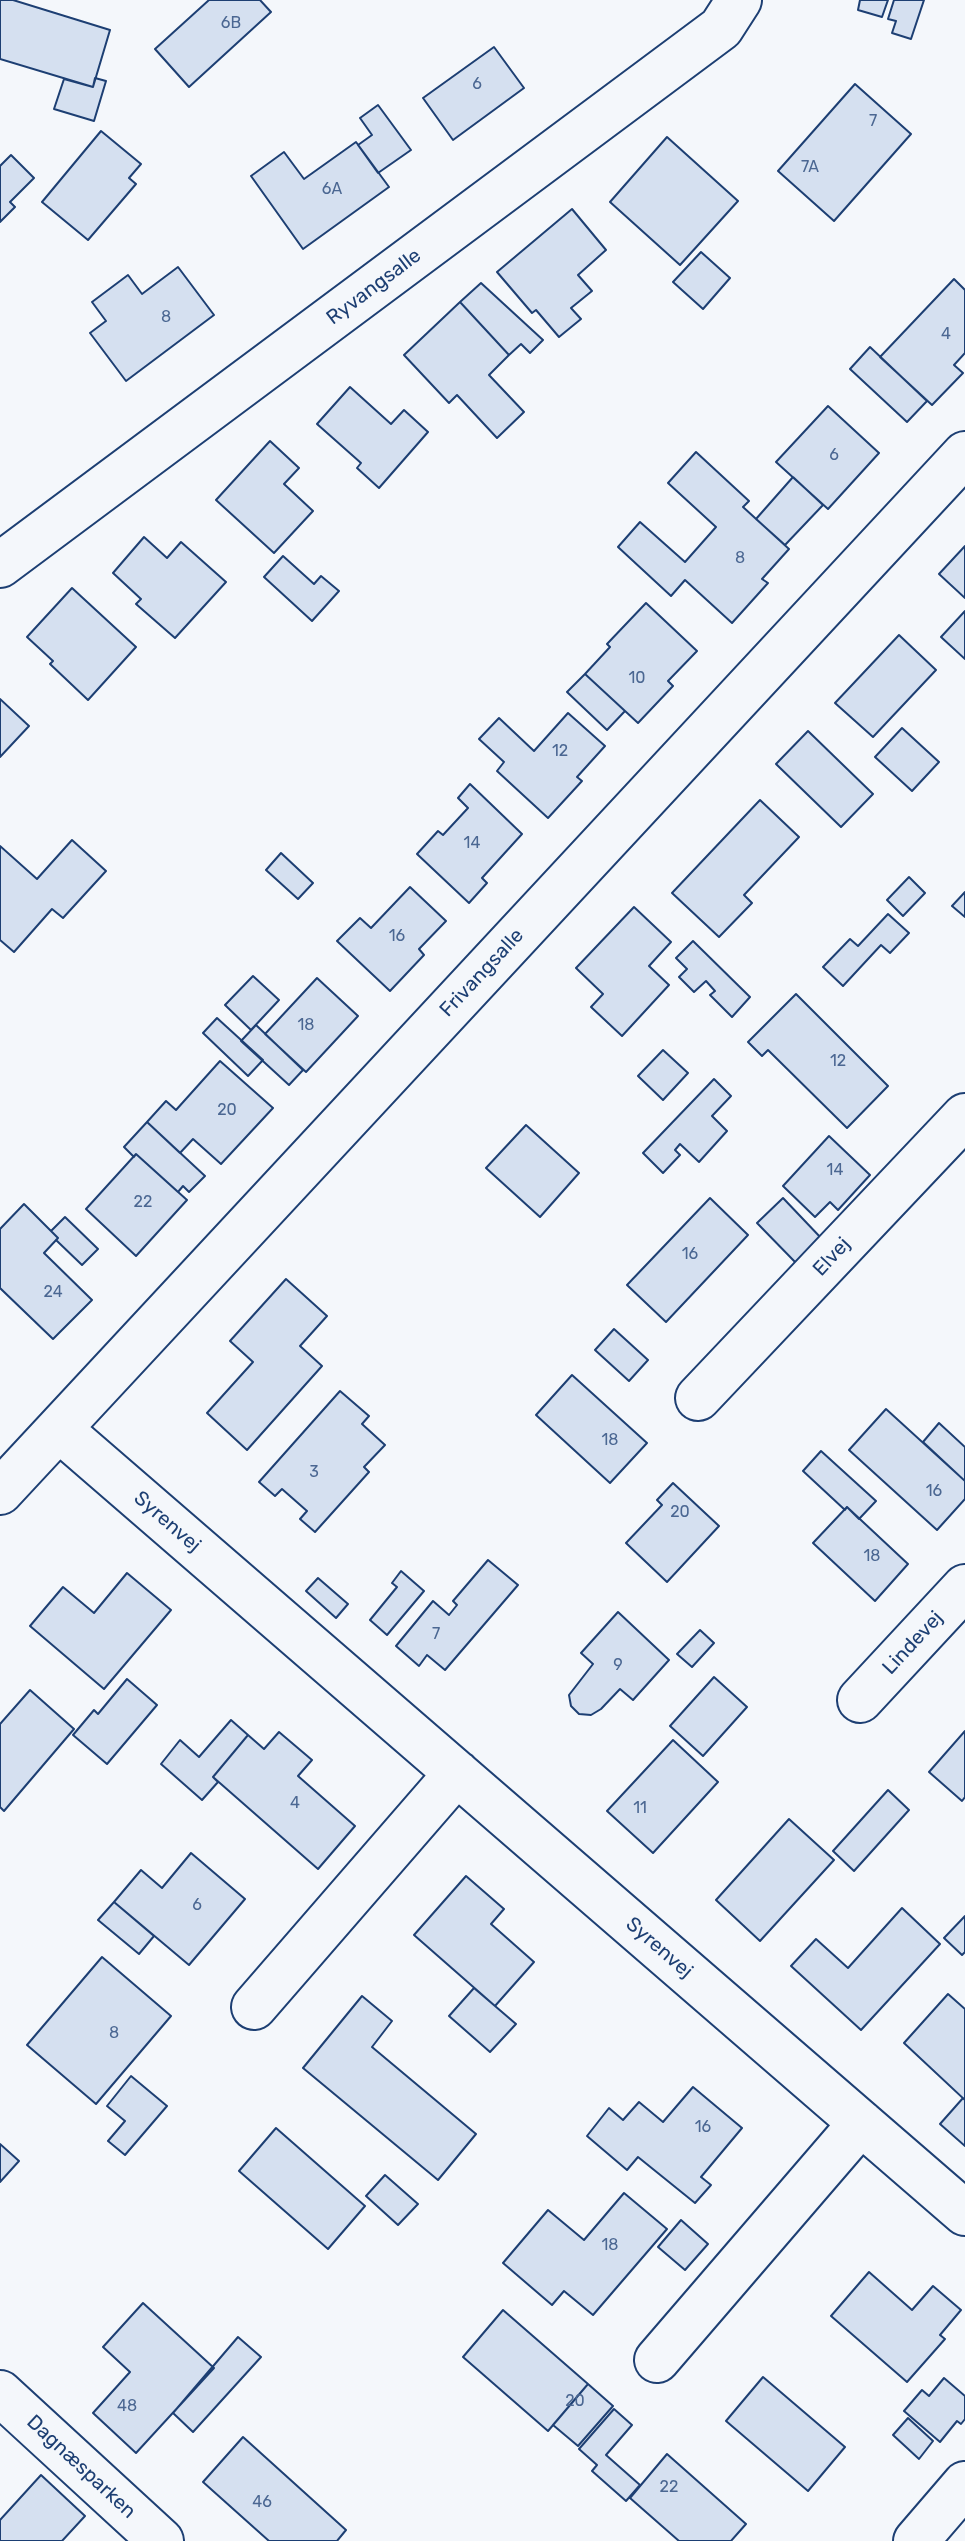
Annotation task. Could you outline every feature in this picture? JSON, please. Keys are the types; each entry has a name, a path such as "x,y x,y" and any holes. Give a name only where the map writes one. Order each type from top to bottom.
{"street":[{"name":"Ryvangsalle","path":"0,565 721,28 739,0"},
{"name":"Frivangsalle","path":"0,1492 965,454"},
{"name":"Elvej","path":"698,1398 965,1116"},
{"name":"Syrenvej","path":"59,1429 965,2213"},
{"name":"Lindevej","path":"860,1700 965,1587"},
{"path":"254,2007 457,1773"},
{"path":"657,2360 861,2123"},
{"name":"Dagnæsparken","path":"0,2393 161,2541"},
{"path":"916,2541 965,2484"}],"building":[{"path":"0,0 13,0 110,30 93,87 0,59"},
{"path":"209,0 260,0 271,12 189,87 155,49"},
{"path":"860,0 888,0 882,17 858,10"},
{"path":"894,0 924,0 911,39 892,33 896,21 888,19"},
{"path":"494,47 524,88 453,140 423,98"},
{"path":"95,78 106,81 94,121 54,109 64,79 93,87"},
{"path":"855,84 911,134 834,221 778,171"},
{"path":"378,105 411,150 378,173 358,145 372,135 360,118"},
{"path":"101,131 141,164 129,178 136,184 88,240 42,202"},
{"path":"667,137 738,201 680,265 610,202"},
{"path":"356,142 389,187 303,249 251,176 284,152 304,179"},
{"path":"11,155 34,178 10,202 15,207 0,222 0,166"},
{"path":"572,209 606,250 578,275 592,291 571,308 581,319 559,337 536,310 532,313 497,272"},
{"path":"701,252 730,278 703,309 673,282"},
{"path":"178,267 214,315 126,381 90,333 106,321 92,302 128,275 142,294"},
{"path":"954,279 965,290 965,353 954,365 963,373 932,405 880,357"},
{"path":"481,283 543,340 530,353 521,344 509,355 460,302"},
{"path":"460,302 509,355 489,375 524,412 497,438 457,395 449,403 404,355"},
{"path":"870,347 927,401 907,422 850,369"},
{"path":"350,387 391,424 404,410 428,432 379,488 357,468 361,463 317,424"},
{"path":"828,406 879,453 828,509 776,462"},
{"path":"270,441 299,468 284,484 313,511 274,553 216,500"},
{"path":"696,452 749,501 743,507 789,549 762,579 768,583 732,623 685,580 671,596 618,547 640,522 685,562 716,527 668,483"},
{"path":"793,477 823,505 785,545 756,519"},
{"path":"144,537 167,558 181,542 226,582 175,638 136,604 141,599 113,573"},
{"path":"965,546 965,598 939,574"},
{"path":"283,556 314,584 321,576 339,591 312,621 264,577"},
{"path":"72,588 136,647 88,700 27,637"},
{"path":"646,603 697,651 668,681 673,686 638,723 585,674 610,647 607,644"},
{"path":"965,611 965,659 941,637"},
{"path":"899,635 936,670 873,737 835,703"},
{"path":"585,674 625,711 607,730 567,692"},
{"path":"0,699 29,726 0,757"},
{"path":"568,713 605,746 577,777 582,781 548,818 497,771 504,762 479,739 499,718 534,751"},
{"path":"902,728 939,762 912,791 875,757"},
{"path":"808,731 873,794 841,827 776,764"},
{"path":"470,784 522,834 482,878 487,883 469,903 417,854 438,831 443,835 468,808 458,798"},
{"path":"760,800 799,837 744,895 752,903 719,937 672,893"},
{"path":"72,840 106,871 63,918 52,909 14,952 0,940 0,846 37,879"},
{"path":"281,853 313,883 298,899 266,870"},
{"path":"909,877 925,893 903,916 887,900"},
{"path":"410,887 446,921 419,949 424,955 390,991 337,941 360,918 371,928"},
{"path":"965,892 965,917 952,906"},
{"path":"634,907 671,942 649,966 669,985 622,1036 591,1007 603,994 576,968"},
{"path":"888,914 909,933 890,953 881,945 843,986 823,967 850,939 858,946"},
{"path":"693,941 750,997 732,1017 710,995 715,991 706,981 694,992 679,977 687,969 676,958"},
{"path":"253,976 279,1000 251,1030 225,1005"},
{"path":"317,978 358,1016 306,1072 265,1034"},
{"path":"796,994 888,1086 847,1128 768,1050 762,1056 748,1042"},
{"path":"217,1018 263,1060 248,1076 203,1033"},
{"path":"256,1025 303,1070 289,1085 241,1041"},
{"path":"663,1050 688,1073 663,1100 638,1076"},
{"path":"220,1061 273,1108 221,1164 193,1139 180,1153 147,1122 166,1101 176,1110"},
{"path":"714,1079 731,1096 712,1116 727,1131 699,1162 680,1144 675,1150 680,1155 663,1173 643,1153"},
{"path":"147,1122 205,1176 189,1192 183,1186 178,1192 124,1147"},
{"path":"526,1125 579,1173 540,1217 486,1168"},
{"path":"829,1136 870,1175 838,1210 830,1202 815,1217 783,1186"},
{"path":"136,1154 187,1200 136,1256 86,1209"},
{"path":"710,1198 748,1235 666,1322 627,1285"},
{"path":"783,1198 822,1239 797,1264 757,1223"},
{"path":"24,1204 58,1238 44,1253 92,1300 53,1339 0,1288 0,1229"},
{"path":"65,1217 98,1249 82,1265 51,1231"},
{"path":"286,1279 327,1316 300,1346 322,1366 247,1450 207,1413 253,1362 230,1341"},
{"path":"614,1329 648,1360 629,1381 595,1350"},
{"path":"572,1375 647,1443 610,1483 536,1415"},
{"path":"340,1391 369,1416 362,1424 385,1445 364,1467 369,1472 315,1532 300,1519 307,1511 282,1489 275,1496 259,1482"},
{"path":"886,1409 965,1481 965,1499 937,1530 849,1450"},
{"path":"939,1423 965,1447 965,1481 923,1442"},
{"path":"821,1451 876,1501 859,1519 803,1471"},
{"path":"673,1483 719,1526 667,1582 626,1543 662,1505 657,1500"},
{"path":"847,1507 908,1564 875,1601 813,1543"},
{"path":"488,1560 518,1585 445,1670 427,1655 419,1666 396,1646 433,1601 449,1615 457,1605 453,1601"},
{"path":"401,1571 424,1591 387,1635 370,1620 397,1587 392,1583"},
{"path":"127,1573 171,1610 104,1689 30,1626 63,1587 94,1613"},
{"path":"318,1578 348,1604 336,1618 306,1591"},
{"path":"618,1612 669,1660 633,1700 620,1689 601,1709 591,1715 579,1714 571,1706 569,1695 593,1664 581,1653"},
{"path":"700,1630 714,1643 692,1667 677,1654"},
{"path":"714,1677 747,1707 703,1756 670,1726"},
{"path":"127,1679 157,1705 107,1764 73,1735 94,1710 98,1714"},
{"path":"30,1690 74,1729 4,1811 0,1807 0,1724"},
{"path":"231,1720 248,1735 213,1777 218,1782 202,1800 161,1764 180,1740 199,1757"},
{"path":"965,1731 965,1797 962,1801 929,1772"},
{"path":"279,1732 312,1760 298,1776 355,1826 318,1869 213,1777 248,1735 264,1749"},
{"path":"673,1740 718,1782 653,1853 607,1811"},
{"path":"888,1790 909,1810 854,1871 833,1851"},
{"path":"789,1819 834,1860 760,1941 716,1900"},
{"path":"191,1853 245,1899 189,1965 114,1902 141,1870 162,1888"},
{"path":"466,1876 504,1909 491,1924 534,1962 495,2006 414,1935"},
{"path":"114,1902 154,1936 139,1954 98,1920"},
{"path":"902,1908 940,1944 861,2030 791,1966 816,1939 848,1968"},
{"path":"965,1916 965,1952 962,1955 944,1938"},
{"path":"102,1957 171,2016 96,2104 27,2045"},
{"path":"474,1988 516,2024 490,2052 449,2016"},
{"path":"948,1994 965,2009 965,2100 904,2043"},
{"path":"362,1996 392,2021 372,2047 476,2134 438,2180 303,2068"},
{"path":"131,2076 167,2106 125,2155 108,2141 125,2121 107,2106"},
{"path":"693,2087 742,2128 701,2177 711,2185 695,2203 638,2157 627,2170 587,2136 609,2108 623,2120 639,2102 663,2122"},
{"path":"963,2098 965,2100 965,2146 940,2124"},
{"path":"276,2128 365,2206 328,2249 239,2171"},
{"path":"0,2144 19,2161 0,2182"},
{"path":"385,2175 418,2204 398,2225 366,2196"},
{"path":"624,2193 667,2229 593,2315 564,2291 552,2305 503,2263 548,2210 584,2240"},
{"path":"681,2220 708,2244 685,2270 658,2247"},
{"path":"869,2272 912,2310 933,2286 961,2310 940,2335 945,2339 907,2382 831,2316"},
{"path":"143,2303 214,2368 136,2453 93,2413 130,2372 103,2347"},
{"path":"503,2310 588,2384 548,2431 463,2357"},
{"path":"238,2337 261,2357 193,2432 173,2413"},
{"path":"763,2377 845,2447 808,2491 726,2421"},
{"path":"944,2378 965,2396 965,2419 961,2424 957,2421 940,2442 904,2411 922,2390 929,2396"},
{"path":"588,2384 613,2406 578,2446 553,2425"},
{"path":"614,2409 632,2425 606,2455 640,2485 626,2501 592,2471 597,2465 579,2449"},
{"path":"908,2418 933,2441 919,2459 893,2435"},
{"path":"243,2437 346,2530 337,2541 269,2541 203,2482"},
{"path":"667,2454 746,2524 731,2541 679,2541 630,2498"},
{"path":"41,2475 85,2516 62,2541 0,2541 0,2520"}]}
